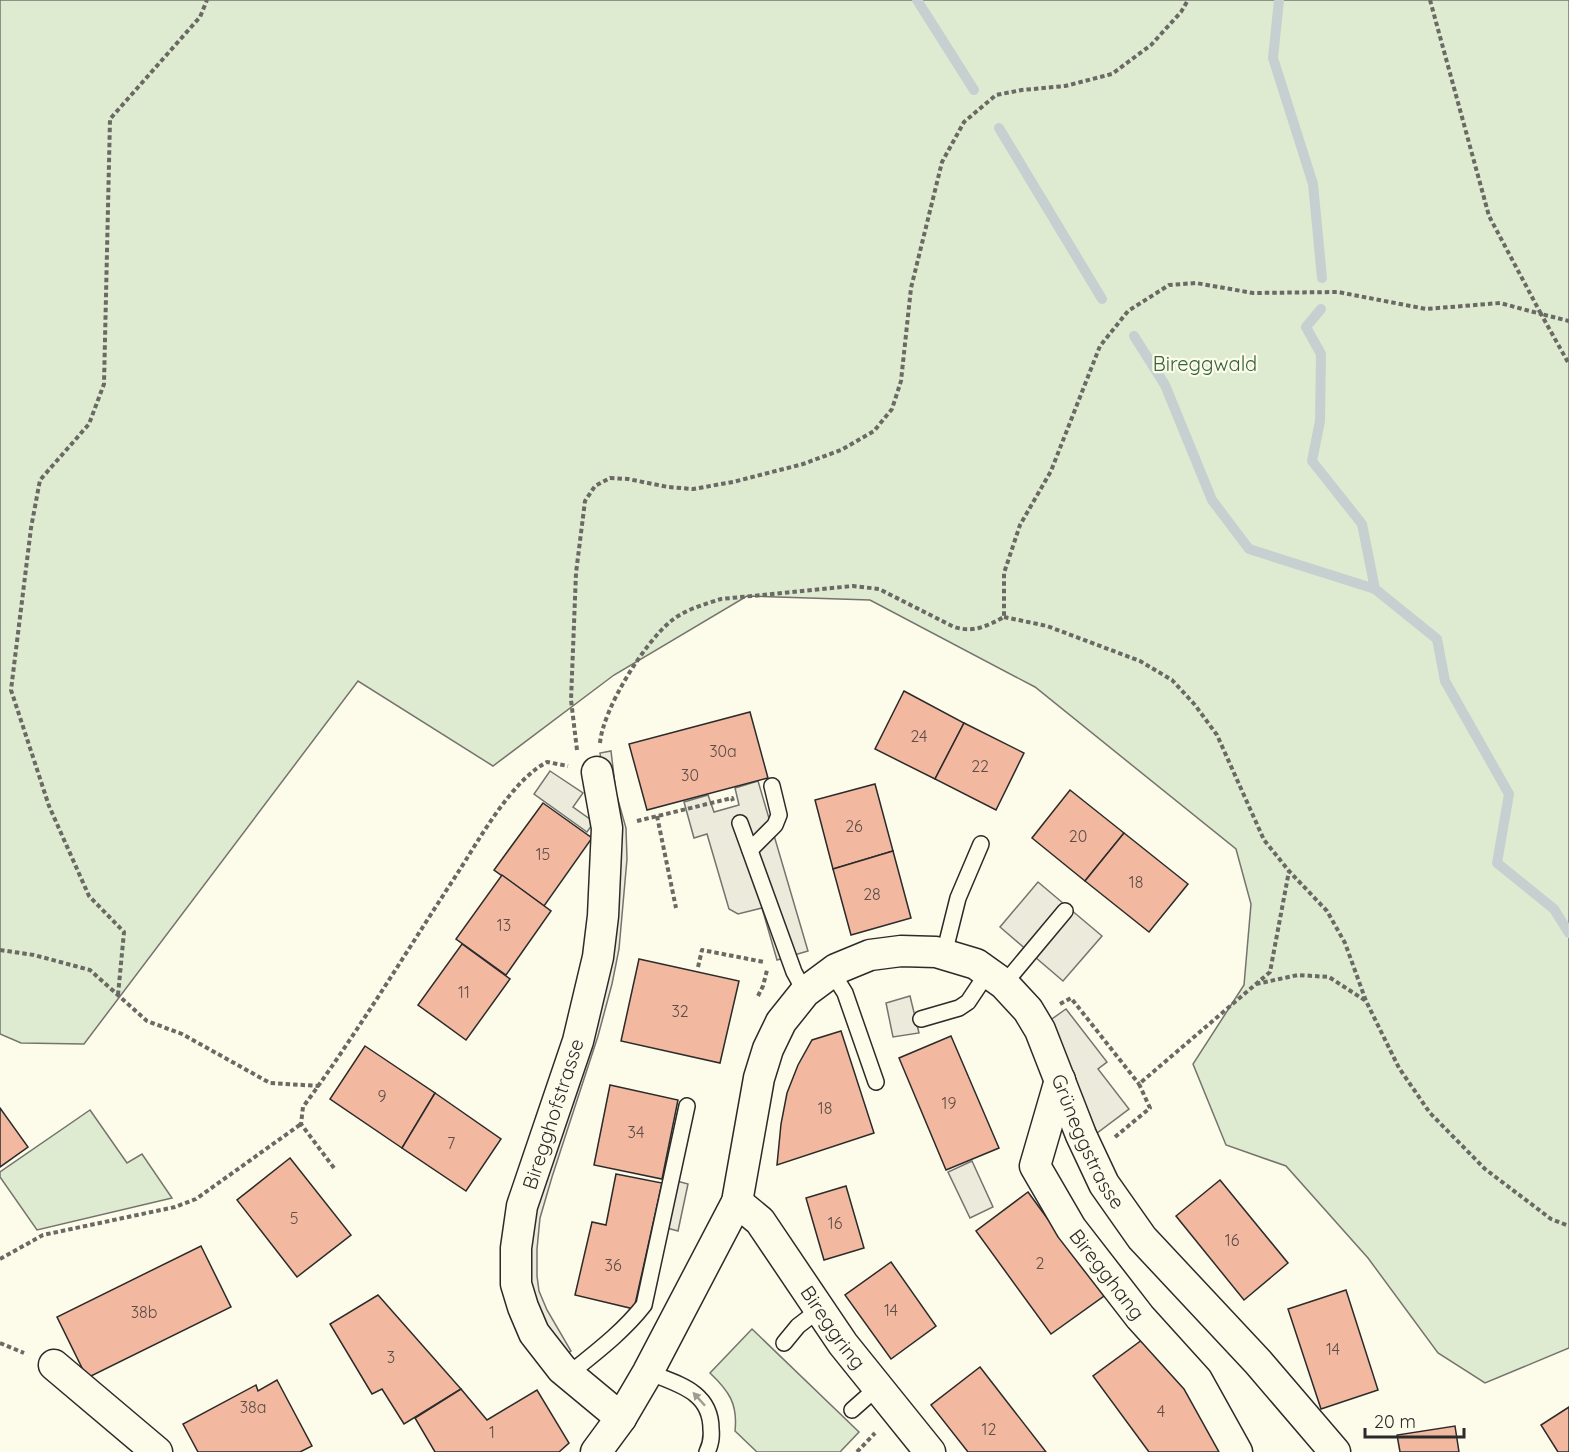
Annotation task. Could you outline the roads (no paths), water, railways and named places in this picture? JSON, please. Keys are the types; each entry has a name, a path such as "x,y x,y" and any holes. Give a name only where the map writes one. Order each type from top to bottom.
{"street":[{"name":"Biregghofstrasse","path":"588,770 607,828 603,916 598,957 578,1041 522,1206 516,1248 516,1284 534,1333 562,1369 621,1418"},
{"name":"Grüneggstrasse","path":"596,1452 621,1418 648,1372 737,1202 757,1088 768,1049 781,1022 805,992 832,972 870,955 901,951 944,954 976,964 996,978 1028,1010 1040,1030 1081,1135 1104,1184 1142,1238 1258,1362 1335,1452"},
{"name":"Biregghang","path":"1060,1080 1035,1166 1071,1228 1140,1317 1197,1380 1237,1452"},
{"name":"Bireggring","path":"737,1202 760,1221 843,1344 930,1452"},
{"path":"54,1365 157,1452"}],"lane":[{"path":"750,850 775,825 779,814 772,786"},
{"path":"740,823 794,972 805,992"},
{"path":"944,954 958,898 981,844"},
{"path":"921,1019 959,1008 968,1002 1065,911"},
{"path":"832,972 845,993 876,1082"},
{"path":"569,1374 612,1338 644,1305 687,1106"},
{"path":"784,1343 798,1326 820,1309"},
{"path":"648,1372 687,1388 700,1397 711,1417 712,1442 707,1452"},
{"path":"852,1410 878,1387"}],"waterway":[{"path":"917,0 974,90"},
{"path":"1279,0 1273,58 1313,184 1322,278"},
{"path":"999,128 1102,299"},
{"path":"1321,309 1306,327 1321,354 1320,421 1312,461 1362,524 1375,589 1437,639 1445,681 1509,794 1497,863 1554,909 1569,933"},
{"path":"1134,336 1165,385 1212,500 1249,549 1375,589"}],"park label":[{"name":"Bireggwald","path":"1205,364"}]}
